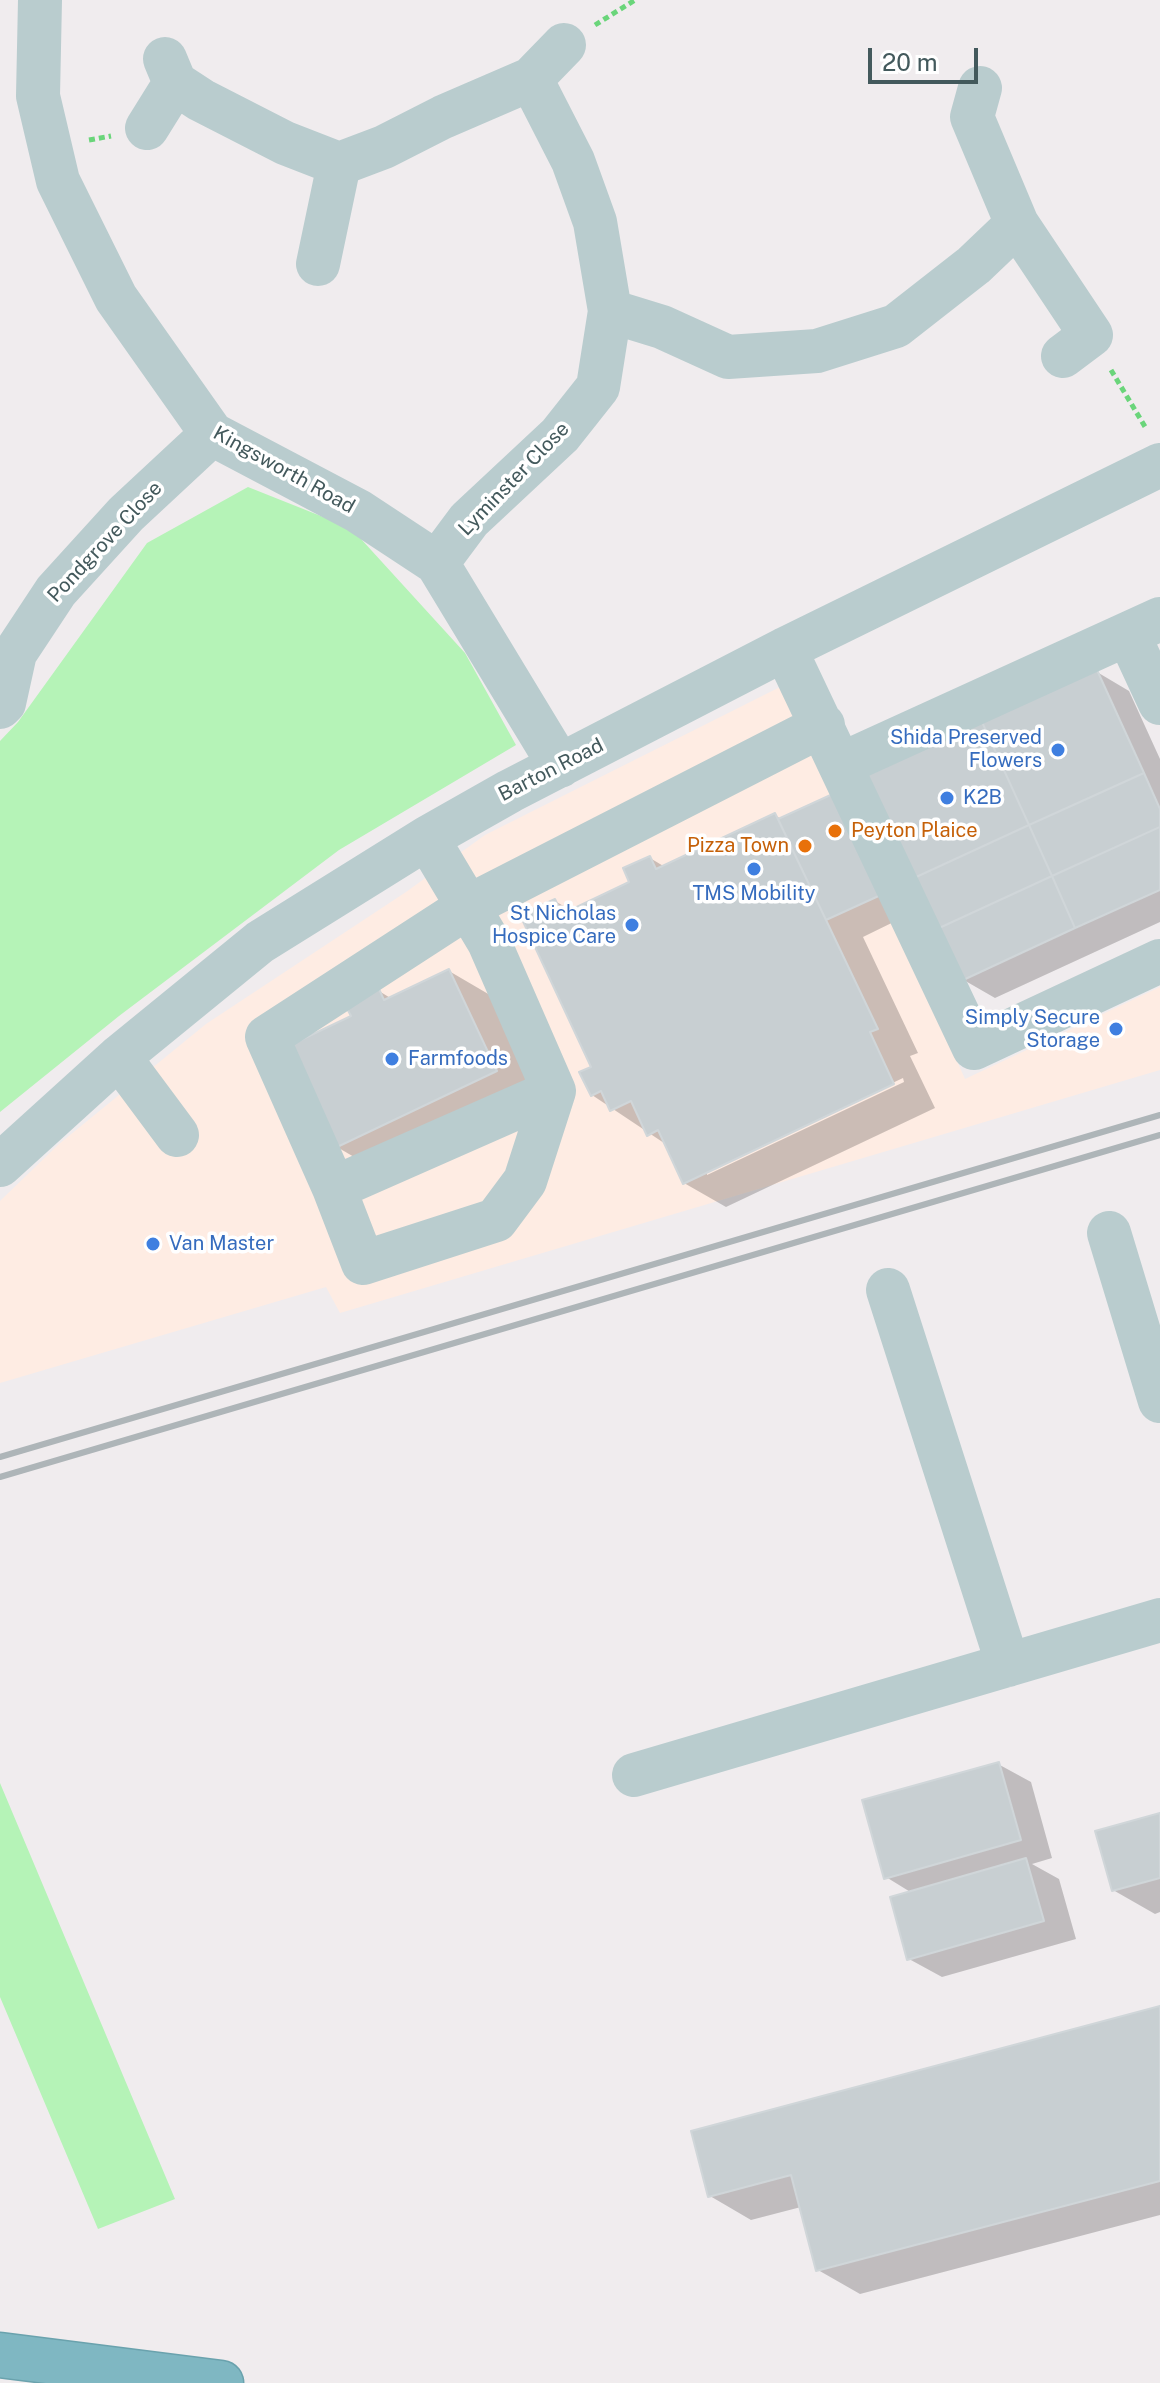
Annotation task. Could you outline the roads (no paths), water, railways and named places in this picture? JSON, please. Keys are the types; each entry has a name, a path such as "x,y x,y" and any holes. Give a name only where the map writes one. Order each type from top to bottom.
{"highway":[{"path":"0,2355 221,2383"}],"street":[{"name":"Kingsworth Road","path":"40,0 38,96 58,181 116,298 212,434 358,511 437,563 560,766"},
{"path":"147,128 170,71 201,100 285,143 339,164 384,147 443,117 531,79 564,45"},
{"name":"Lyminster Close","path":"437,563 469,520 560,435 598,387 610,311 595,222 573,161 531,79"},
{"path":"980,88 972,117 1017,224 1077,346"},
{"path":"318,264 339,164"},
{"path":"610,311 662,327 728,357 817,351 896,326 974,265 1017,224"},
{"name":"Pondgrove Close","path":"0,707 4,703 8,649 126,514 212,434"},
{"name":"Barton Road","path":"0,1165 119,1057 260,942 427,838 510,791 1156,453"},
{"path":"842,764 1144,626 1160,703"},
{"path":"785,649 974,1048 1160,961"},
{"path":"427,838 469,906 489,942 554,1091 525,1181 496,1220 363,1263 334,1188 267,1037 469,906 823,725"},
{"path":"119,1057 177,1135"},
{"path":"334,1188 554,1091"},
{"path":"1109,1233 1160,1401"},
{"path":"888,1290 1008,1665"},
{"path":"634,1775 1160,1620"}],"railway":[{"path":"0,1457 1160,1115"},
{"path":"0,1477 1160,1135"}],"place":[{"name":"Shida Preserved Flowers","path":"1058,750"},
{"name":"K2B","path":"947,798"},
{"name":"Peyton Plaice","path":"835,831"},
{"name":"Pizza Town","path":"805,846"},
{"name":"TMS Mobility","path":"754,869"},
{"name":"St Nicholas Hospice Care","path":"632,925"},
{"name":"Simply Secure Storage","path":"1116,1029"},
{"name":"Farmfoods","path":"392,1059"},
{"name":"Van Master","path":"153,1244"}]}
